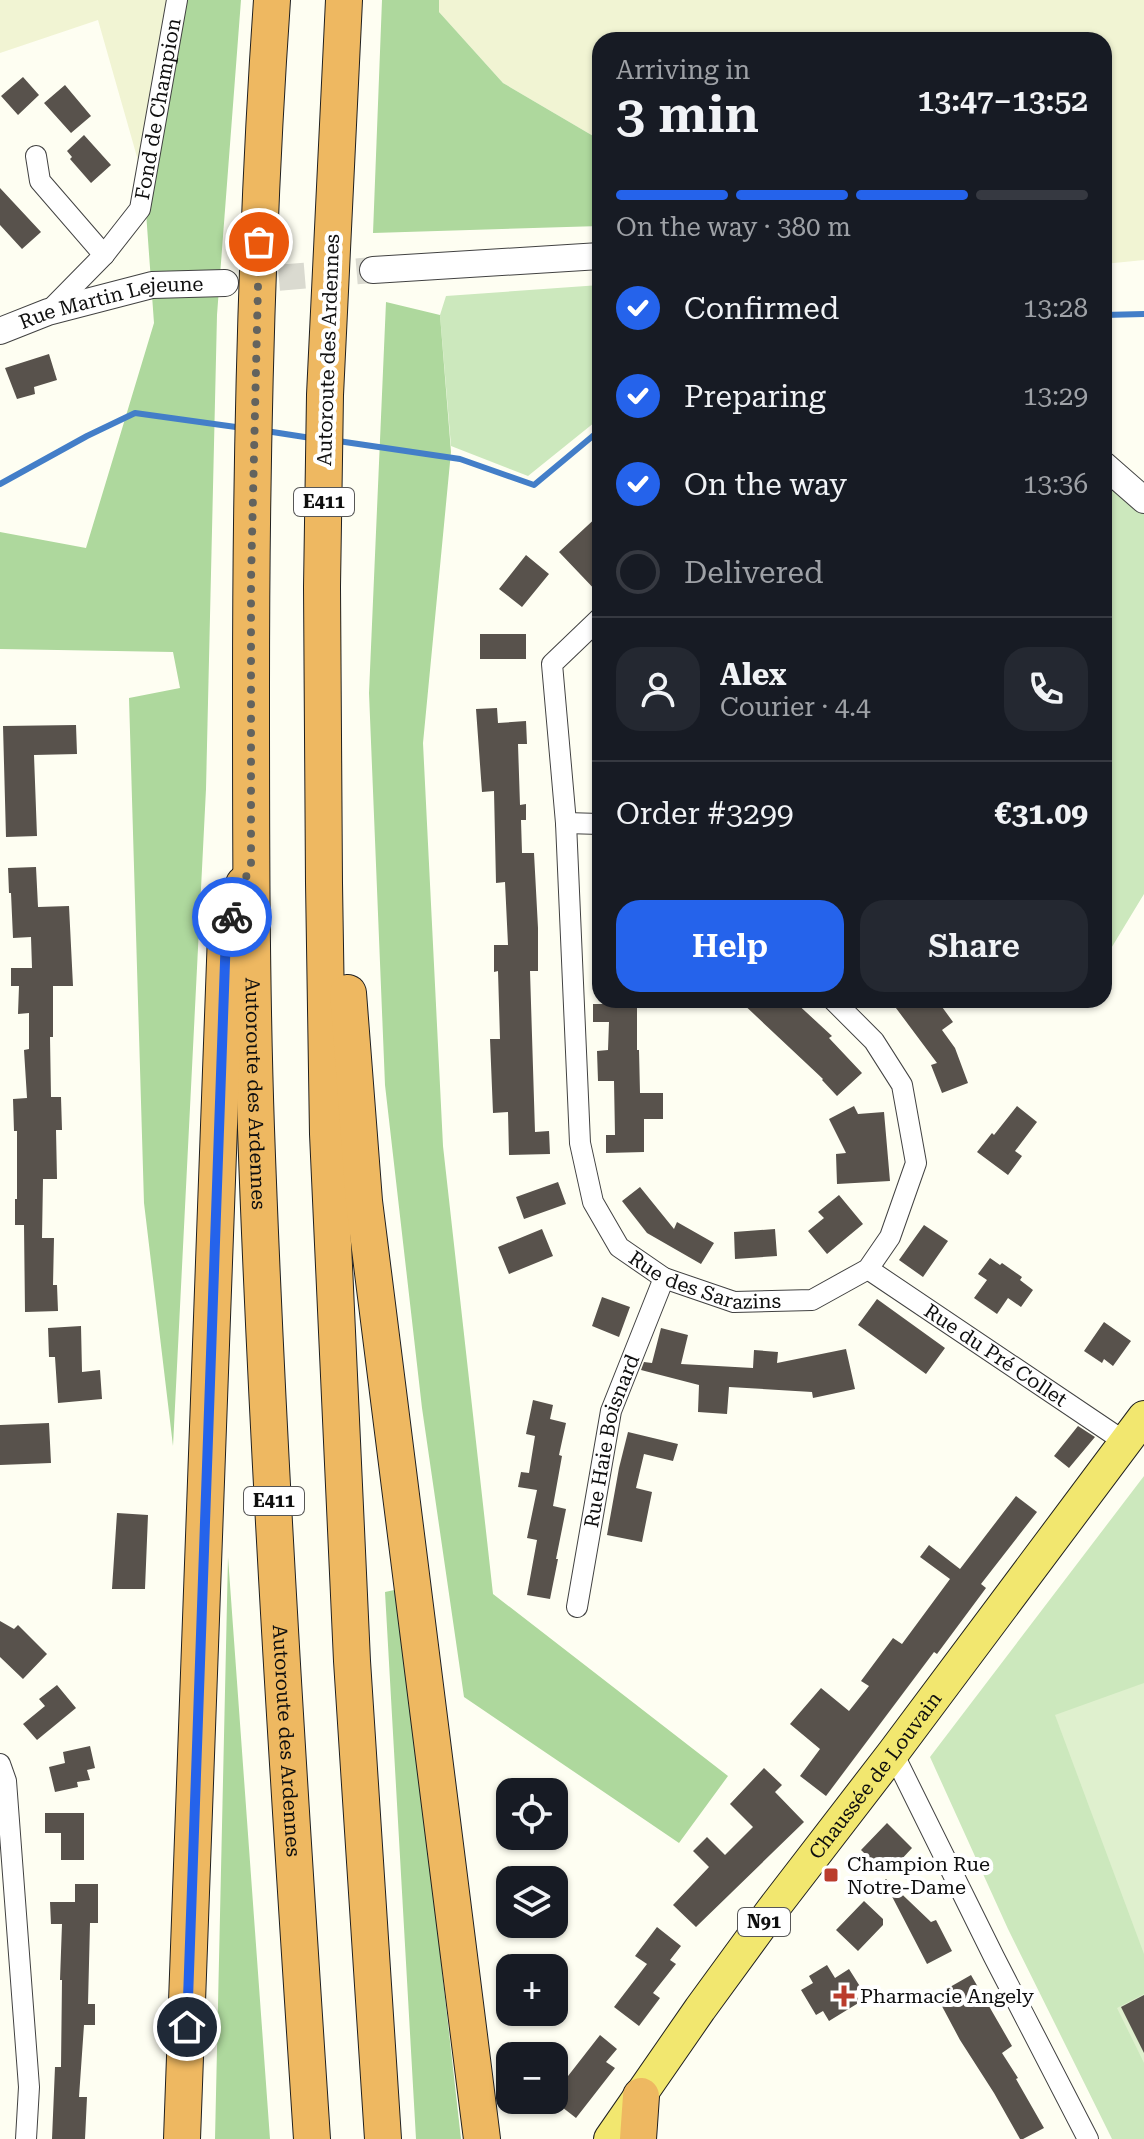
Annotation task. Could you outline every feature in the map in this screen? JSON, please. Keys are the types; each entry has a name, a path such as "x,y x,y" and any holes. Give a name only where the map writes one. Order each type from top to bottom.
{"highway":[{"name":"Autoroute des Ardennes","path":"272,0 264,116 255,367 251,863 257,1160 282,1668 312,2139"},
{"name":"Autoroute des Ardennes","path":"344,0 325,395 322,587 328,1134 351,1646 383,2139"},
{"path":"182,2139 226,934 251,863"},
{"path":"324,883 345,949 364,1201 485,2134"},
{"path":"638,2139 641,2096"}],"main road":[{"name":"Chaussée de Louvain","path":"610,2139 764,1921 1144,1417"}],"street":[{"name":"Fond de Champion","path":"48,312 104,255 140,209 177,0"},
{"path":"36,156 40,181 104,255"},
{"path":"373,270 592,256"},
{"name":"Rue Martin Lejeune","path":"0,331 48,312 152,285 225,283"},
{"path":"1112,472 1144,500"},
{"name":"Rue des Sarazins","path":"592,626 552,664 566,823 580,1143 593,1202 619,1247 664,1278 734,1302 812,1300 868,1269 890,1237 916,1163 902,1085 874,1041 841,1008"},
{"path":"566,823 592,824"},
{"name":"Rue du Pré Collet","path":"868,1269 1125,1442"},
{"name":"Rue Haie Boisnard","path":"577,1607 611,1411 664,1278"},
{"path":"893,1753 1088,2139"},
{"path":"0,1764 6,1781 29,2087 26,2139"}],"green space":[{"path":"0,0 177,0 145,185 98,20 0,53"},
{"path":"177,0 241,0 217,315 206,789 173,1446 144,1203 129,698 180,688 173,652 0,649 0,532 86,548 154,323 146,212"},
{"path":"382,0 439,0 439,12 503,83 592,135 592,226 373,233"},
{"path":"439,0 1144,0 1144,260 1112,263 1112,32 592,32 592,135 503,83 439,12"},
{"path":"592,286 592,424 528,476 451,446 440,315 446,296"},
{"path":"386,302 440,315 451,452 423,743 443,1146 493,1594 728,1776 679,1843 464,1697 422,1408 385,1085 369,693"},
{"path":"1112,472 1144,500 1144,894 1112,947"},
{"path":"1144,1476 1144,2139 1112,2139 1008,1929 930,1757"},
{"path":"228,1557 270,2139 215,2139"},
{"path":"399,1589 461,2139 416,2139 385,1592"},
{"path":"1144,1683 1144,1954 1055,1715"},
{"path":"1144,1994 1144,2063 1117,2008"}],"building":[{"path":"23,77 39,95 18,115 1,96"},
{"path":"65,85 91,116 71,133 44,103"},
{"path":"84,135 111,165 91,183 67,151"},
{"path":"0,188 41,232 22,249 0,225"},
{"path":"49,354 57,380 34,387 35,394 17,399 5,368"},
{"path":"592,521 592,587 559,552"},
{"path":"526,555 549,574 522,607 499,589"},
{"path":"480,634 526,634 526,659 480,659"},
{"path":"497,708 498,723 526,721 527,744 518,744 520,805 526,804 526,820 521,820 522,853 534,853 538,928 538,971 530,971 535,1132 549,1131 550,1154 509,1155 508,1112 493,1113 490,1039 500,1039 494,945 508,945 505,882 496,883 494,791 482,792 476,709"},
{"path":"76,725 77,754 34,755 37,836 6,837 3,726"},
{"path":"36,867 38,907 69,906 73,986 53,986 51,1097 61,1097 62,1130 56,1130 57,1179 43,1179 42,1238 54,1238 53,1285 57,1285 58,1311 25,1312 24,1225 15,1225 17,1131 14,1131 13,1099 27,1098 24,1050 29,1049 29,1013 18,1014 19,986 11,986 11,968 32,968 31,937 13,938 8,868"},
{"path":"593,1008 637,1008 640,1093 663,1093 663,1119 644,1119 644,1152 606,1153 606,1135 615,1135 614,1081 598,1081 597,1051 608,1050 609,1022 593,1022"},
{"path":"748,1008 802,1008 832,1036 829,1038 862,1073 837,1096"},
{"path":"896,1008 943,1008 953,1022 942,1030 955,1048 968,1083 942,1093 931,1065 937,1063"},
{"path":"854,1106 858,1114 884,1112 890,1181 837,1184 836,1154 846,1153 829,1119"},
{"path":"1017,1106 1037,1122 1015,1151 1022,1156 1008,1175 977,1152"},
{"path":"558,1182 566,1204 524,1219 516,1197"},
{"path":"640,1187 674,1229 677,1222 714,1243 701,1264 647,1233 622,1201"},
{"path":"839,1195 863,1224 827,1254 808,1231 824,1218 818,1212"},
{"path":"924,1225 948,1241 923,1277 899,1260"},
{"path":"542,1229 553,1256 509,1274 498,1247"},
{"path":"775,1229 777,1256 735,1259 734,1232"},
{"path":"990,1258 1022,1277 1020,1280 1033,1290 1021,1307 1008,1298 997,1314 974,1298 987,1280 978,1274"},
{"path":"602,1297 630,1307 619,1337 592,1326"},
{"path":"877,1299 945,1348 926,1374 858,1325"},
{"path":"1104,1322 1131,1341 1113,1366 1084,1351"},
{"path":"81,1326 82,1372 100,1370 102,1399 58,1403 55,1357 49,1357 48,1328"},
{"path":"661,1328 688,1335 681,1364 753,1368 754,1350 778,1352 777,1363 846,1349 855,1389 813,1398 812,1392 729,1387 727,1414 698,1412 699,1385 641,1370 644,1362 652,1363"},
{"path":"533,1400 553,1405 550,1419 566,1423 553,1506 566,1509 550,1599 527,1595 537,1540 527,1538 537,1490 518,1487 521,1472 529,1473 535,1436 526,1434"},
{"path":"49,1423 51,1463 0,1465 0,1425"},
{"path":"1078,1426 1095,1437 1069,1468 1054,1456"},
{"path":"628,1432 678,1444 673,1461 644,1454 636,1488 652,1492 642,1542 607,1535"},
{"path":"1016,1496 1037,1512 981,1584 986,1588 937,1654 934,1652 826,1796 800,1776 820,1749 790,1724 821,1688 849,1711 869,1686 861,1681 893,1638 902,1644 950,1579 920,1557 929,1545 960,1569"},
{"path":"117,1513 148,1515 145,1589 112,1589"},
{"path":"0,1621 14,1629 18,1625 47,1654 23,1679 0,1657"},
{"path":"57,1685 76,1708 37,1740 23,1724 45,1706 39,1699"},
{"path":"90,1746 95,1768 87,1770 90,1780 77,1782 78,1787 55,1792 49,1767 65,1763 63,1752"},
{"path":"764,1768 782,1785 775,1792 804,1822 696,1927 673,1905 709,1867 693,1851 707,1837 725,1855 753,1827 730,1804"},
{"path":"45,1813 84,1813 84,1860 61,1860 61,1833 45,1833"},
{"path":"887,1823 912,1848 887,1875 861,1850"},
{"path":"886,1879 931,1922 936,1920 952,1951 927,1964 884,1881"},
{"path":"75,1884 98,1884 98,1923 90,1923 88,2004 95,2004 95,2025 84,2025 79,2097 87,2097 85,2139 52,2139 55,2067 61,2067 62,1924 51,1924 50,1902 75,1902"},
{"path":"864,1901 883,1919 883,1925 858,1951 836,1930"},
{"path":"657,1927 681,1946 670,1960 676,1964 653,1993 660,1998 639,2026 614,2007 647,1964 635,1956"},
{"name":"Pharmacie Angely","path":"827,1965 835,1978 849,1969 861,1988 854,1992 860,2002 829,2021 823,2011 816,2015 801,1990 813,1983 809,1976"},
{"path":"971,1975 1012,2046 1002,2053 1044,2128 1023,2139 1020,2139 960,2040 936,1995"},
{"path":"1144,1995 1144,2053 1121,2007"},
{"path":"600,2035 617,2049 606,2062 615,2068 576,2118 568,2112 568,2076"}],"waterway":[{"path":"1112,315 1144,314"},
{"path":"0,484 135,413 243,428"},
{"path":"266,431 311,438"},
{"path":"338,441 460,459 534,485 592,437"}],"tunnel":[{"path":"240,281 373,270"}],"way so far":[{"path":"232,917 251,863 251,581 259,242"}],"place":[{"name":"Champion Rue Notre-Dame","path":"831,1875"},
{"name":"Pharmacie Angely","path":"844,1996"}],"route":[{"path":"187,2027 226,934 232,917"}]}
